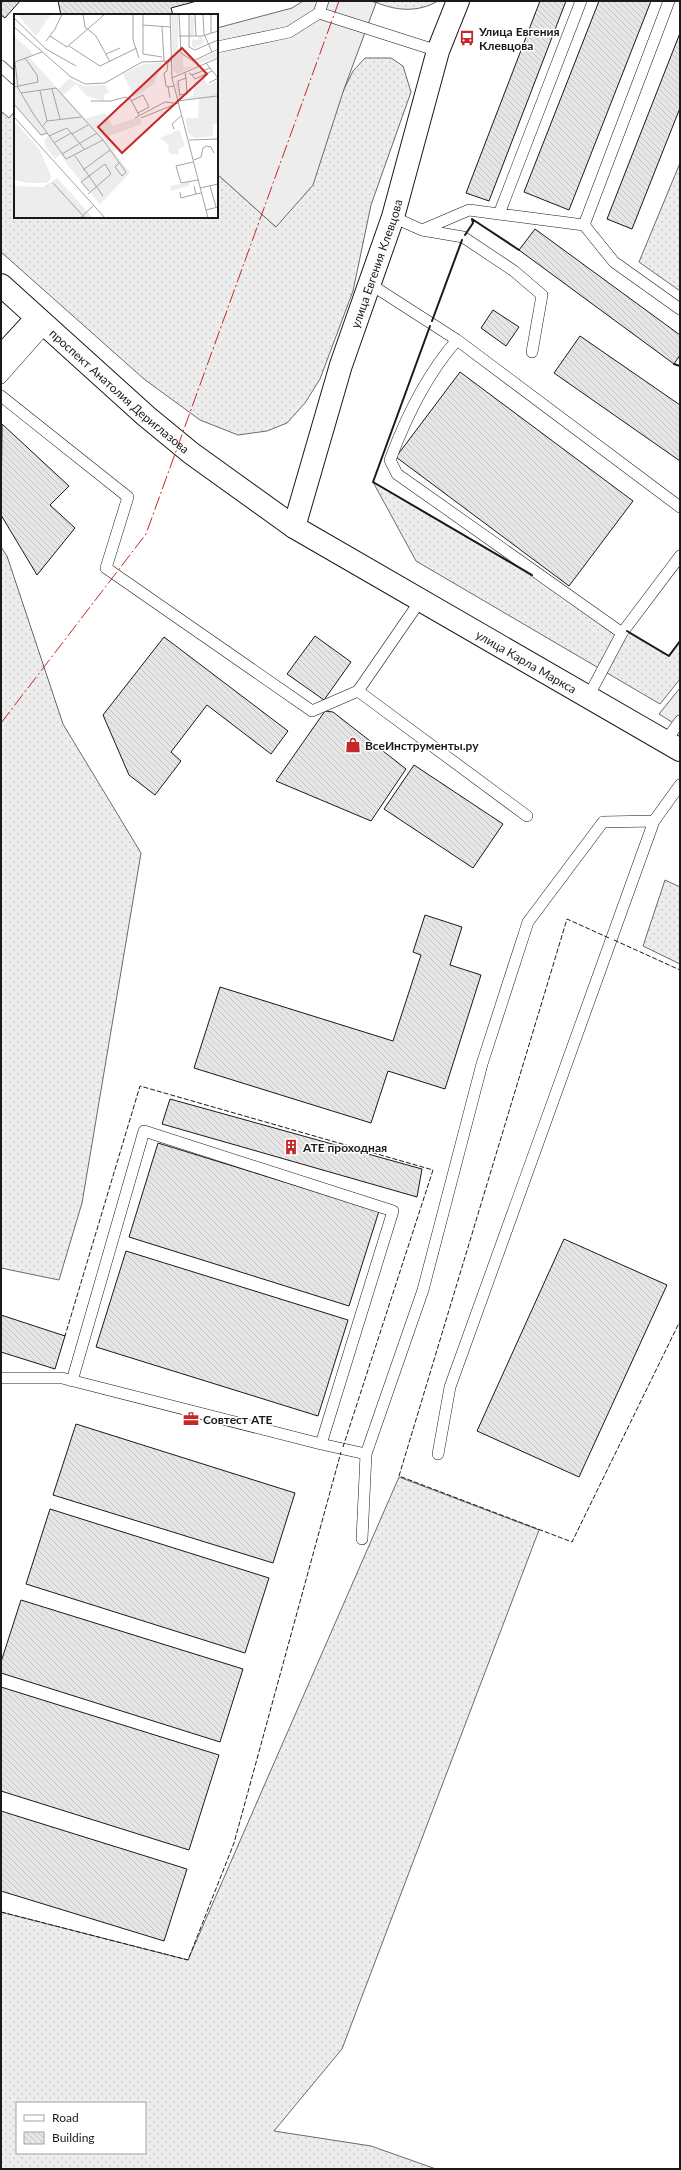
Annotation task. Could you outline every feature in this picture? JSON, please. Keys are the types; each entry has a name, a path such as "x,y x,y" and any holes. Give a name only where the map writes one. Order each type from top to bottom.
{"main road":[{"name":"улица Евгения Клевцова","path":"294,527 341,364 393,217 438,51 458,1"},
{"name":"проспект Анатолия Дериглазова","path":"1,285 146,416 191,453 294,527"},
{"path":"1,357 42,322"},
{"name":"улица Карла Маркса","path":"294,527 673,746"}],"lane":[{"path":"218,48 289,32 319,12 323,1"},
{"path":"499,214 581,1"},
{"path":"584,225 669,1"},
{"path":"319,12 406,43 438,51"},
{"path":"1,66 14,78"},
{"path":"422,230 468,210 584,225 614,262 680,309"},
{"path":"393,217 422,230 463,237 514,271 542,295 532,352"},
{"path":"370,284 457,340 680,507"},
{"path":"1,378 42,322"},
{"path":"457,340 440,360 404,422 390,460 397,474 622,633"},
{"path":"1,396 128,497 106,568 312,711 358,691 420,601"},
{"path":"588,698 622,633 680,556"},
{"path":"358,691 527,816"},
{"path":"673,746 680,721"},
{"path":"438,1454 450,1387 654,822 680,785"},
{"path":"362,1539 366,1454 423,1290 482,1064 528,922 603,822 654,822"},
{"path":"72,1381 144,1131 393,1211 321,1444"},
{"path":"1,1378 62,1378 321,1444 366,1454"}],"shaded area":[{"path":"303,1 372,1 376,3 344,89 313,185 276,227 218,175 218,28 292,8"},
{"path":"373,1 438,1 430,5 414,9 398,9"},
{"path":"365,58 391,58 403,66 411,92 371,205 353,291 320,379 305,403 287,423 267,431 238,435 200,420 144,379 1,252 1,111 9,118 14,112 14,218 218,218 218,175 276,227 353,71"},
{"path":"680,163 680,291 639,262"},
{"path":"373,482 668,656 680,641 680,679 660,704 416,561"},
{"path":"1,547 7,556 63,724 141,853 82,1203 59,1280 1,1268"},
{"path":"680,688 680,727 659,714"},
{"path":"665,880 680,887 680,964 643,946"},
{"path":"399,1477 539,1530 342,2049 274,2131 371,2146 436,2169 1,2169 1,1912 188,1960"}],"building":[{"path":"1,1 20,1 5,18 1,15"},
{"path":"58,1 197,1 171,8 173,14 61,14"},
{"path":"540,1 566,1 489,201 466,193"},
{"path":"599,1 651,1 569,210 524,192"},
{"path":"680,33 680,108 632,229 607,219"},
{"path":"535,229 680,335 680,355 674,364 519,250"},
{"path":"493,310 519,327 506,346 481,328"},
{"path":"580,336 680,405 680,461 554,373"},
{"path":"460,372 633,501 569,586 396,457"},
{"path":"2,424 69,486 50,505 75,528 37,575 1,515"},
{"path":"315,636 351,662 324,700 287,674"},
{"path":"164,637 288,731 271,754 207,705 171,752 181,761 155,795 129,775 103,715"},
{"path":"325,711 333,712 406,769 371,821 276,781"},
{"path":"414,765 503,824 473,868 384,809"},
{"path":"425,915 462,927 450,965 481,975 445,1089 388,1071 371,1123 194,1068 220,987 393,1041 421,955 413,952"},
{"name":"АТЕ проходная","path":"170,1099 422,1169 417,1197 162,1124"},
{"path":"158,1143 379,1211 349,1306 129,1237"},
{"path":"564,1239 667,1285 579,1477 477,1431"},
{"path":"126,1251 348,1320 318,1416 96,1347"},
{"path":"1,1315 65,1336 55,1369 1,1352"},
{"path":"76,1424 295,1493 273,1563 53,1495"},
{"path":"50,1509 269,1578 245,1653 26,1584"},
{"path":"21,1600 243,1669 220,1742 1,1673 1,1662"},
{"path":"1,1687 219,1755 189,1850 1,1791"},
{"path":"1,1811 187,1869 164,1941 1,1891"}],"fence":[{"path":"609,938 567,919 399,1476 572,1542 680,1321"},
{"path":"614,940 680,970"},
{"path":"64,1335 65,1336 140,1086 433,1170 343,1447"},
{"path":"1,1912 188,1960 234,1843 341,1452"}],"wall":[{"path":"465,235 473,223 472,219 519,250"},
{"path":"432,321 462,240"},
{"path":"430,326 373,482 532,575"},
{"path":"674,364 680,366"},
{"path":"627,631 669,656 680,641"}],"power":[{"path":"1,723 146,534 339,1"}],"place":[{"name":"Улица Евгения Клевцова","path":"467,38"},
{"name":"ВсеИнструменты.ру","path":"353,745"},
{"name":"АТЕ проходная","path":"291,1147"},
{"name":"Совтест АТЕ","path":"191,1419"}]}
